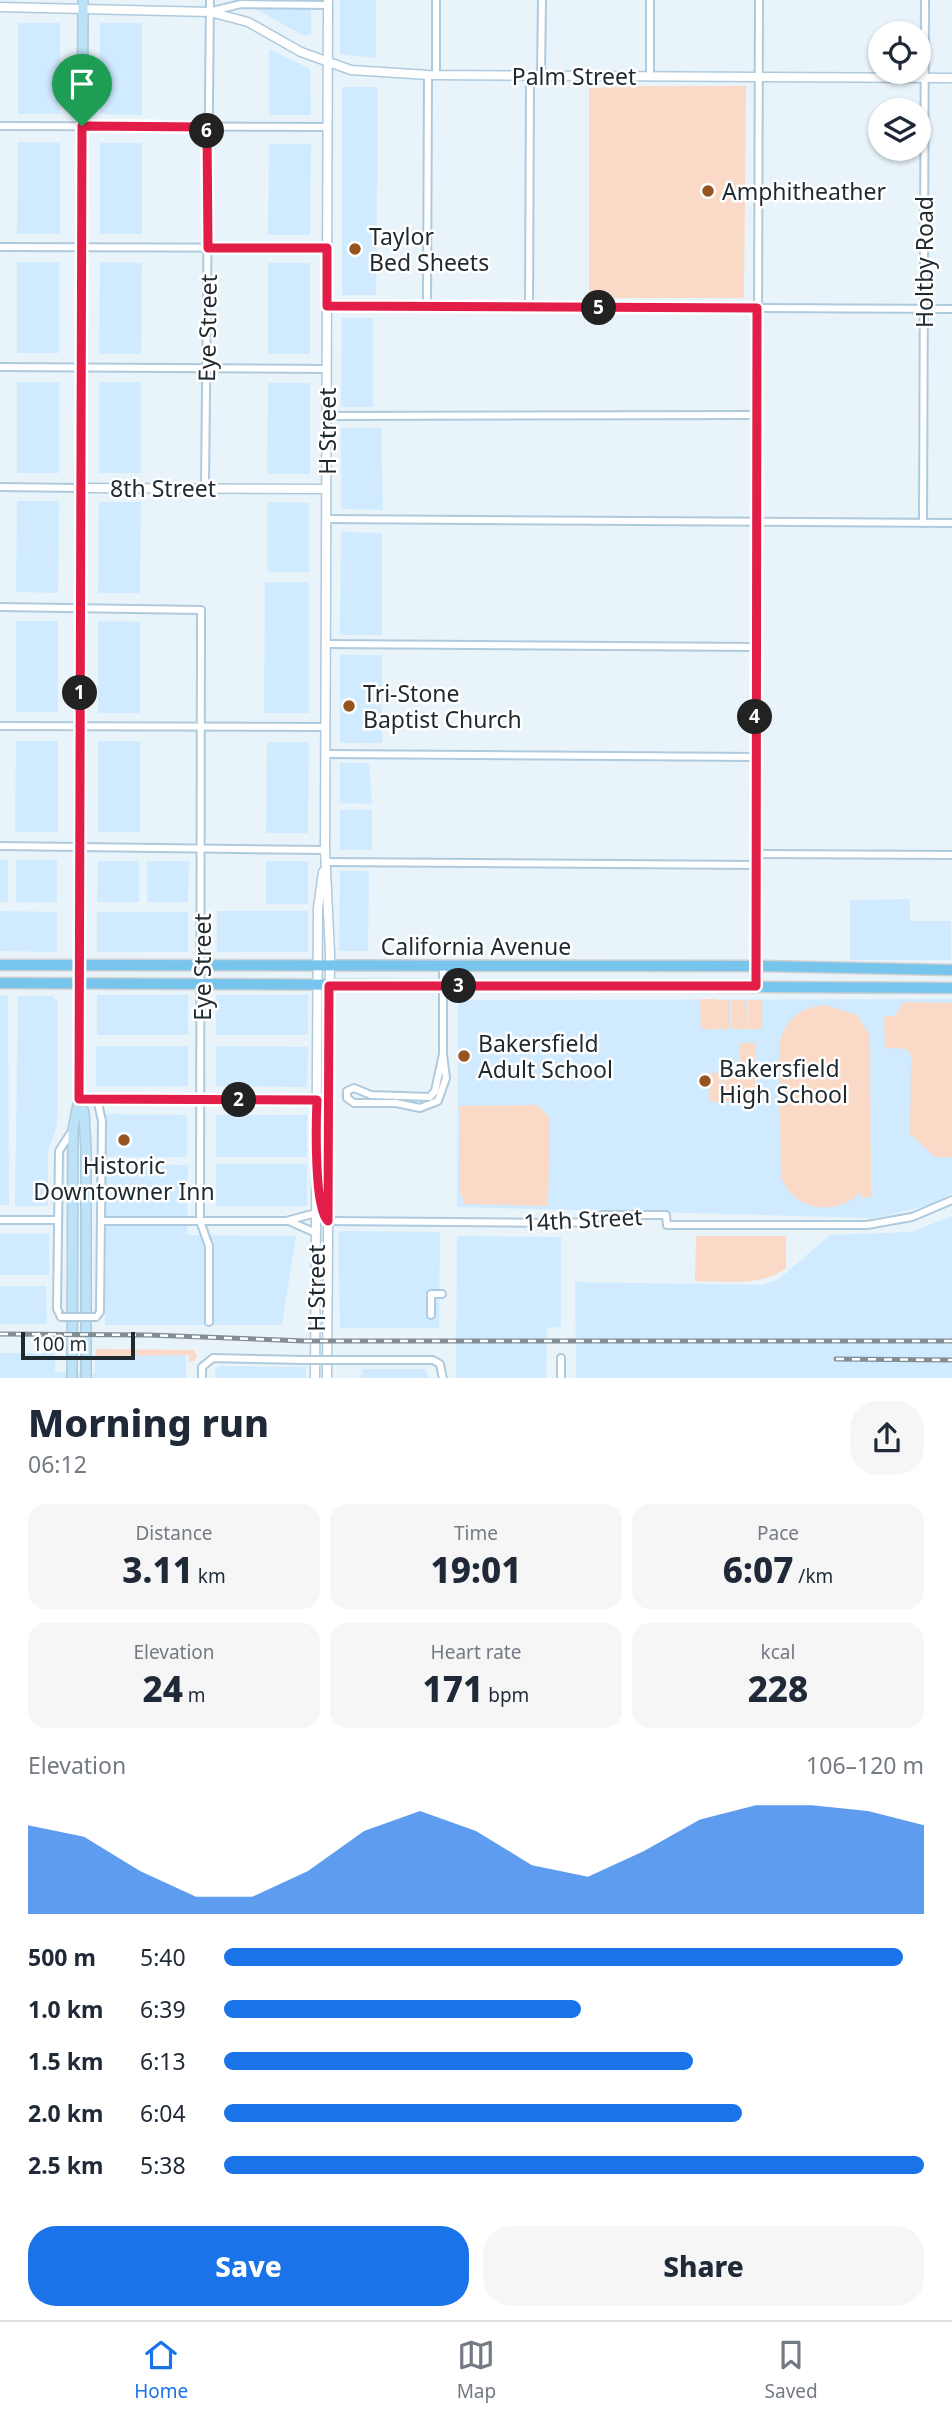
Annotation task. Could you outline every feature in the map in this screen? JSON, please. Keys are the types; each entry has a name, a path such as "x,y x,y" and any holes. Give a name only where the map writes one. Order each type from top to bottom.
{"main road":[{"path":"72,1378 73,1130 79,1099 83,4"},
{"name":"California Avenue","path":"0,965 203,963 756,966 952,971"},
{"name":"California Avenue","path":"0,983 952,988"},
{"path":"79,1099 83,1112 86,1150 86,1378"}],"street":[{"name":"Eye Street","path":"205,488 210,0"},
{"path":"427,307 436,0"},
{"path":"541,76 542,0"},
{"path":"650,0 650,76"},
{"path":"756,986 759,0"},
{"name":"Holtby Road","path":"925,0 925,21"},
{"path":"210,12 241,4 328,3"},
{"name":"H Street","path":"327,1378 330,964 325,862 328,3"},
{"name":"Palm Street","path":"0,7 83,4 210,12 256,26 301,52 362,72 432,75 868,78"},
{"path":"529,307 530,76"},
{"name":"Palm Street","path":"931,78 952,78"},
{"name":"Holtby Road","path":"923,523 925,84"},
{"path":"0,126 328,127"},
{"path":"0,247 327,248"},
{"path":"327,306 952,309"},
{"path":"0,367 327,369"},
{"path":"327,416 757,415"},
{"name":"8th Street","path":"0,487 326,489"},
{"path":"326,519 952,523"},
{"path":"0,607 80,608"},
{"name":"Eye Street","path":"80,608 201,610 203,963 200,1221 209,1246 209,1322"},
{"path":"326,644 755,647"},
{"path":"0,726 325,727"},
{"path":"325,754 755,757"},
{"path":"0,846 325,850"},
{"path":"755,854 952,855"},
{"path":"325,862 755,865"},
{"name":"H Street","path":"316,1378 317,986 319,898 325,862"},
{"path":"443,965 445,1083 441,1098 431,1107 354,1103 347,1098 348,1091 354,1088 371,1095 430,1097 435,1091 443,1054"},
{"path":"79,1099 328,1100"},
{"path":"73,1130 58,1151 57,1309 61,1317 96,1317 100,1312 102,1121 97,1100"},
{"path":"316,1165 322,1214 328,1221"},
{"name":"14th Street","path":"328,1221 561,1223 588,1222 602,1215 666,1215 667,1225 867,1225 912,1217 952,1200"},
{"path":"101,1221 286,1221 316,1213"},
{"path":"0,1220 58,1220"},
{"path":"286,1221 316,1233"},
{"path":"431,1315 431,1294 442,1294"},
{"path":"201,1378 202,1367 213,1358 433,1360 440,1364 443,1378"},
{"path":"561,1358 561,1378"}],"shaded area":[{"path":"340,0 376,0 376,58 340,54"},
{"path":"256,9 311,9 311,34 304,36"},
{"path":"18,23 60,23 60,114 18,114"},
{"path":"100,23 142,23 142,115 100,114"},
{"path":"269,49 310,69 311,115 269,115"},
{"path":"746,86 744,298 589,298 589,88"},
{"path":"342,87 378,87 376,295 342,295"},
{"path":"18,142 60,143 60,234 17,234"},
{"path":"100,143 142,143 142,234 100,234"},
{"path":"269,144 311,144 310,235 268,235"},
{"path":"17,262 59,262 59,353 17,353"},
{"path":"100,262 142,263 141,354 99,354"},
{"path":"268,263 310,263 310,354 268,354"},
{"path":"342,318 373,318 373,407 341,407"},
{"path":"17,382 59,382 59,473 17,473"},
{"path":"99,382 141,382 141,473 99,473"},
{"path":"268,383 310,383 310,474 267,474"},
{"path":"341,428 381,428 383,510 341,509"},
{"path":"17,501 59,501 58,593 16,592"},
{"path":"99,502 141,502 140,593 98,593"},
{"path":"267,502 309,503 309,572 270,572 267,569"},
{"path":"341,532 382,533 382,635 340,635"},
{"path":"265,582 309,582 309,713 264,713"},
{"path":"16,621 58,621 58,712 16,712"},
{"path":"98,621 140,622 140,713 98,713"},
{"path":"340,655 382,655 382,743 340,743"},
{"path":"16,741 58,741 58,832 15,832"},
{"path":"98,741 140,741 140,832 98,832"},
{"path":"267,742 309,742 308,833 266,833"},
{"path":"340,763 369,763 372,804 340,803"},
{"path":"340,810 372,810 372,850 340,850"},
{"path":"0,860 8,860 8,902 0,902"},
{"path":"16,860 57,860 57,902 16,902"},
{"path":"98,861 139,861 139,902 97,902"},
{"path":"147,861 189,861 188,902 147,902"},
{"path":"266,861 308,861 308,904 266,904"},
{"path":"340,871 369,871 368,951 339,951"},
{"path":"910,899 910,921 951,921 951,960 850,960 850,900"},
{"path":"0,911 57,912 57,952 0,951"},
{"path":"217,911 308,911 308,952 217,952"},
{"path":"97,912 188,912 188,952 97,952"},
{"path":"0,995 8,996 9,1205 0,1205"},
{"path":"97,995 188,995 188,1035 97,1035"},
{"path":"216,995 308,995 308,1035 216,1035"},
{"path":"18,996 52,996 58,1002 57,1125 48,1152 48,1206 15,1206"},
{"path":"700,999 715,999 715,1029 701,1029"},
{"name":"Bakersfield High School","path":"952,999 952,1193 934,1204 875,1218 457,1207 458,1000"},
{"path":"716,1000 730,1000 730,1029 716,1029"},
{"path":"732,1000 746,1000 747,1029 732,1029"},
{"path":"748,1000 762,1000 762,1029 748,1029"},
{"path":"904,1002 952,1003 952,1157 935,1157 910,1134 911,1056 907,1049 885,1048 884,1016 895,1016"},
{"path":"826,1005 857,1015 870,1035 871,1197 861,1198 860,1192 839,1205 816,1207 796,1197 787,1189 781,1178 779,1046 785,1028 795,1016 808,1008"},
{"path":"740,1043 755,1043 755,1103 740,1103"},
{"path":"96,1046 188,1046 188,1086 96,1086"},
{"path":"216,1046 308,1047 307,1087 216,1086"},
{"path":"709,1073 723,1073 724,1102 709,1102"},
{"path":"725,1073 739,1073 739,1102 725,1102"},
{"path":"537,1105 550,1118 548,1206 465,1204 460,1192 460,1106"},
{"path":"106,1114 187,1115 187,1157 106,1157"},
{"path":"216,1115 307,1115 307,1157 216,1157"},
{"path":"106,1164 188,1165 187,1235 296,1236 282,1325 105,1325"},
{"path":"216,1164 307,1164 307,1206 216,1206"},
{"path":"952,1216 952,1378 576,1378 575,1282 762,1285 779,1279 830,1235 911,1232"},
{"path":"341,1231 440,1232 439,1328 340,1328 338,1235"},
{"path":"0,1234 49,1234 49,1275 0,1275"},
{"path":"457,1236 561,1237 561,1327 547,1328 546,1378 456,1378"},
{"path":"696,1236 786,1236 786,1268 776,1274 754,1280 695,1281"},
{"path":"0,1286 46,1286 47,1324 0,1324"},
{"path":"96,1349 194,1350 197,1356 194,1361 189,1361 189,1355 96,1356"},
{"path":"0,1353 55,1353 55,1372 95,1374 95,1353 186,1354 186,1378 0,1378"},
{"path":"219,1366 306,1367 306,1378 215,1378 215,1370"},
{"path":"363,1369 425,1369 429,1378 360,1378"}],"railway":[{"path":"0,1334 149,1335 305,1341 952,1341"},
{"path":"836,1359 952,1360"}],"place":[{"name":"Amphitheather","path":"708,191"},
{"name":"Taylor Bed Sheets","path":"355,249"},
{"name":"Tri-Stone Baptist Church","path":"349,706"},
{"name":"Bakersfield Adult School","path":"464,1056"},
{"name":"Bakersfield High School","path":"705,1081"},
{"name":"Historic Downtowner Inn","path":"124,1140"}],"route":[{"path":"82,126 207,127 208,248 327,248 327,306 757,308 756,986 329,986 328,1221 322,1214 316,1165 317,1100 79,1099 82,126"}]}
